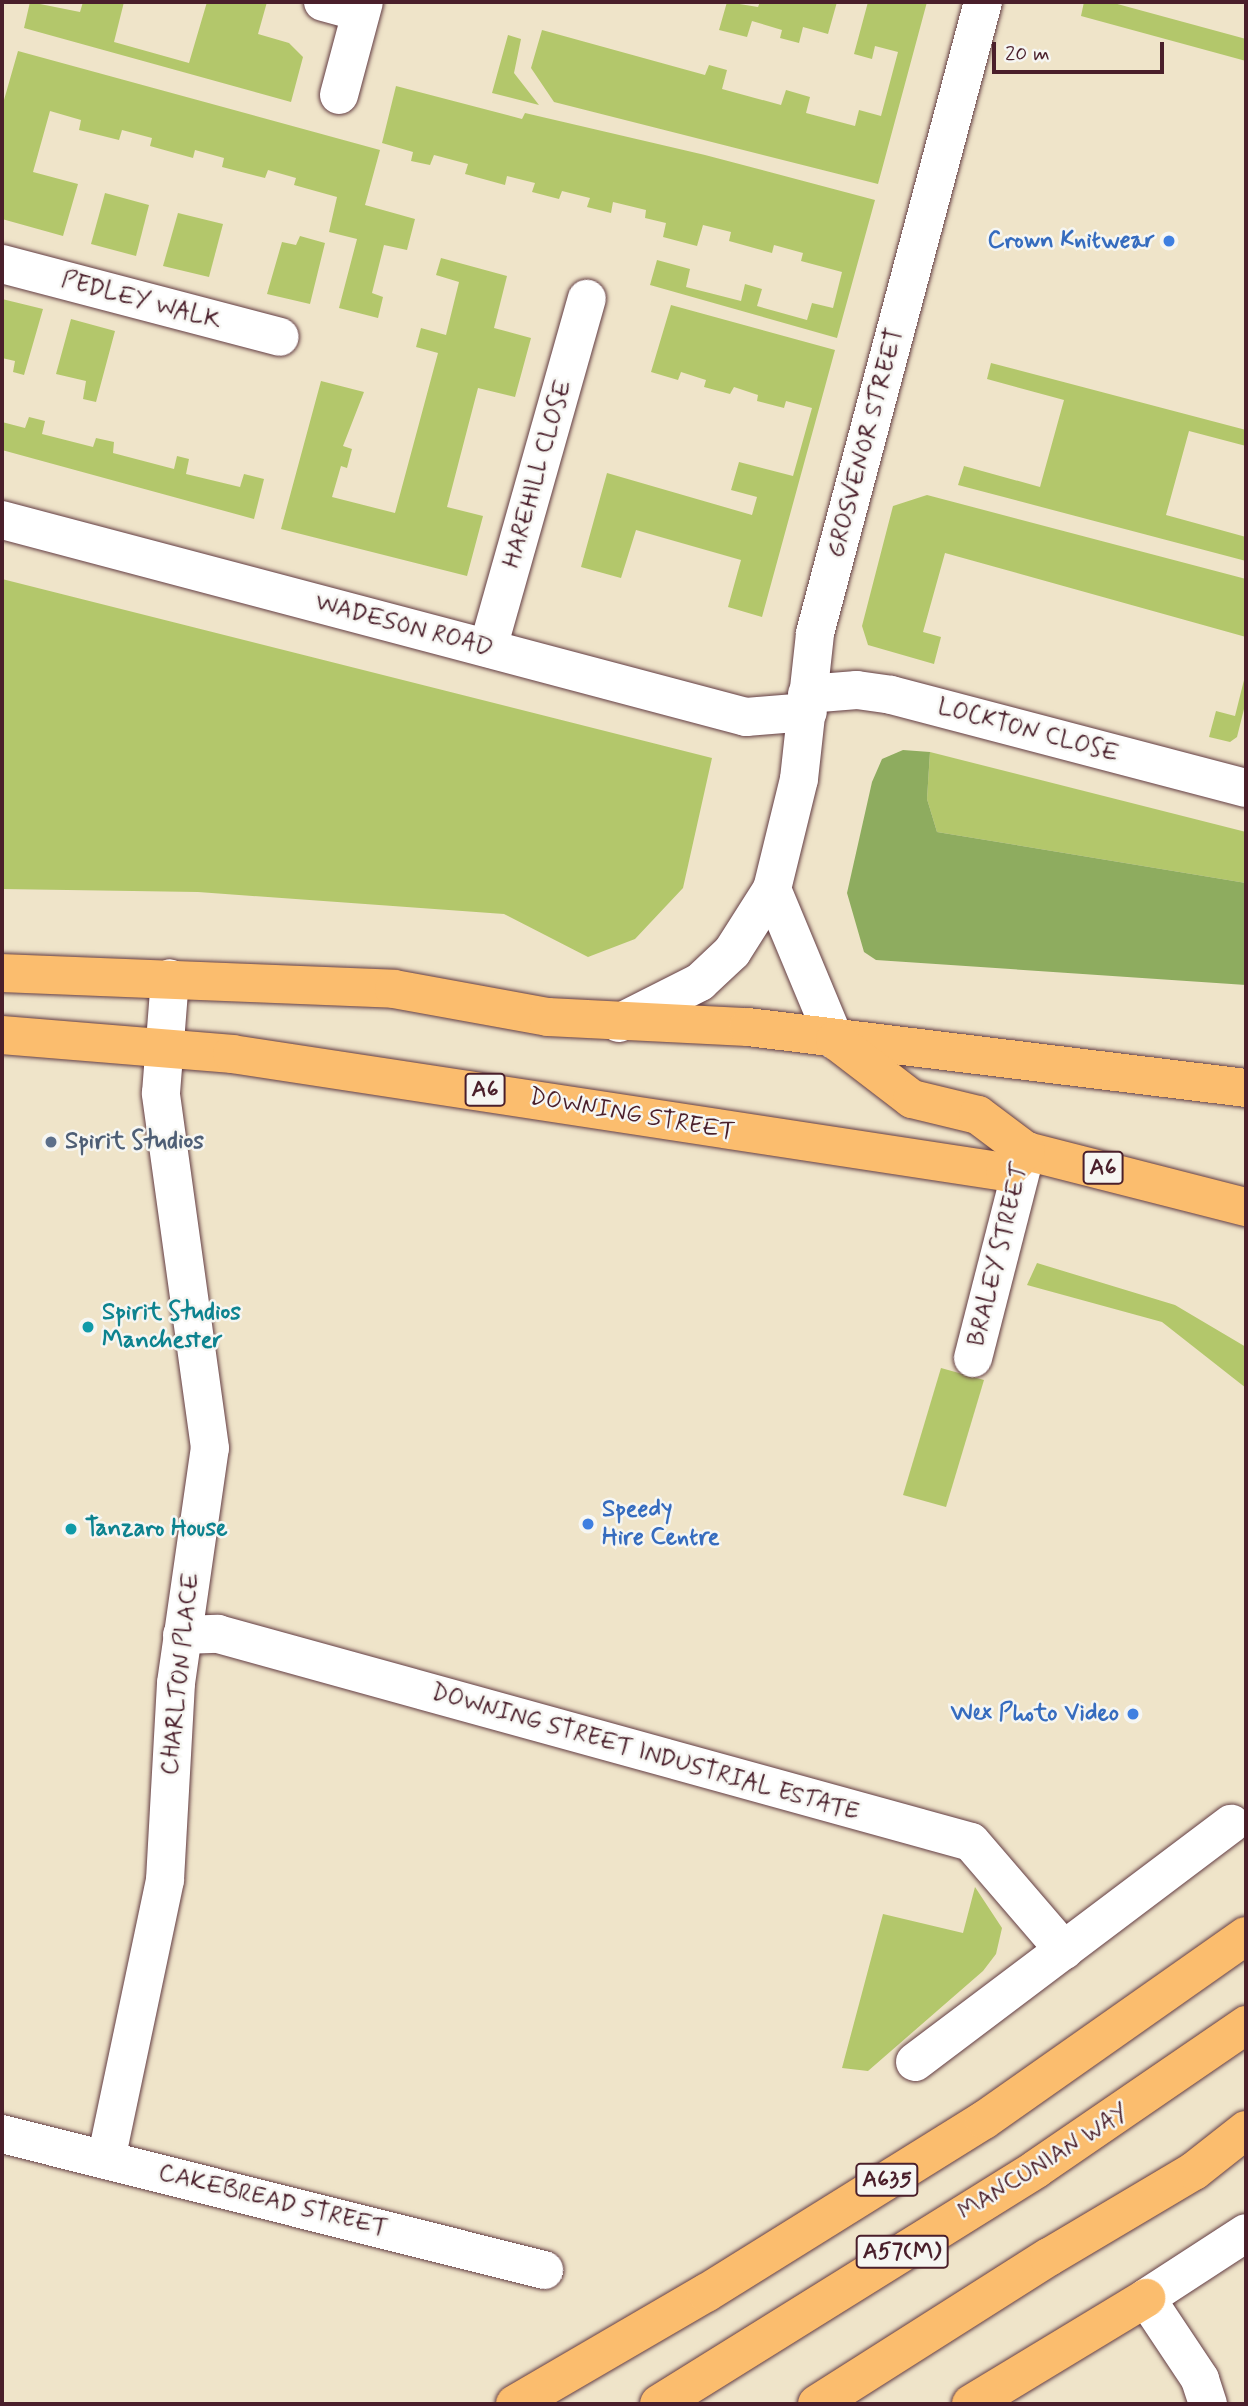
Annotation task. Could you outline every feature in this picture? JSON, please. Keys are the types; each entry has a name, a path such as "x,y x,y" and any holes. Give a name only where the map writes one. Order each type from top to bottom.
{"highway":[{"path":"2,973 394,989 548,1017 619,1024 748,1027 835,1040 1246,1088"},
{"name":"DOWNING STREET","path":"2,1035 166,1047 442,1082 1005,1172 1026,1151"},
{"path":"835,1040 912,1099 978,1115 1026,1151"},
{"name":"A6","path":"1026,1151 1246,1207"},
{"name":"A635","path":"515,2404 706,2293 984,2120 1246,1937"},
{"name":"MANCUNIAN WAY","path":"659,2404 1144,2099 1246,2025"},
{"path":"817,2404 1049,2257 1194,2171 1246,2130"},
{"path":"971,2404 1146,2298"}],"street":[{"path":"323,2 362,7 339,94"},
{"name":"GROSVENOR STREET","path":"619,1024 700,982 732,952 772,889 799,779 815,633 983,2"},
{"name":"PEDLEY WALK","path":"2,264 280,337"},
{"name":"HAREHILL CLOSE","path":"488,648 587,299"},
{"name":"WADESON ROAD","path":"2,520 746,717 808,703"},
{"name":"LOCKTON CLOSE","path":"808,703 857,690 891,695 1246,788"},
{"path":"772,889 835,1040"},
{"name":"CHARLTON PLACE","path":"106,2160 165,1880 181,1634 211,1448 162,1093 170,978"},
{"name":"BRALEY STREET","path":"972,1358 1026,1151"},
{"name":"DOWNING STREET INDUSTRIAL ESTATE","path":"181,1634 218,1634 971,1842 1064,1950"},
{"path":"915,2062 1231,1824"},
{"name":"CAKEBREAD STREET","path":"2,2134 544,2270"},
{"path":"1208,2404 1200,2379 1146,2298 1246,2233"}],"green space":[{"path":"30,2 80,12 83,2 124,2 114,42 189,63 207,2 267,2 258,34 289,43 303,57 291,102 24,28"},
{"path":"727,2 758,7 760,2 837,2 828,34 803,27 799,43 780,38 782,30 752,21 747,37 719,30"},
{"path":"868,2 927,2 878,184 554,102 531,68 542,30 705,75 709,65 727,70 722,89 781,105 786,90 810,97 806,113 855,126 859,110 881,116 898,52 875,46 872,59 854,54"},
{"path":"1084,2 1110,2 1246,39 1246,61 1081,16"},
{"path":"508,35 521,39 514,73 539,105 492,93"},
{"path":"18,51 380,150 365,205 415,219 407,250 384,245 372,293 383,297 378,318 339,308 357,239 329,232 337,197 294,185 296,178 268,170 265,178 222,167 224,158 195,150 193,158 150,146 152,138 122,130 119,140 79,130 81,120 50,111 33,172 78,184 63,236 2,219 2,107"},
{"path":"396,86 522,119 525,113 705,155 875,200 837,338 650,285 657,260 690,269 686,287 741,301 745,284 762,289 757,306 807,320 812,303 833,308 842,272 801,261 803,253 774,245 772,253 729,241 731,232 703,225 697,246 663,237 666,223 645,218 646,210 613,202 611,213 587,207 590,198 562,191 559,199 532,192 535,183 507,176 505,185 465,174 468,164 434,155 430,165 411,161 413,152 382,143"},
{"path":"105,193 149,205 136,256 91,244"},
{"path":"178,213 223,224 209,277 163,266"},
{"path":"300,236 325,243 310,304 267,294 282,242 296,245"},
{"path":"441,258 507,276 494,328 531,338 515,397 478,388 447,507 483,516 467,576 281,529 321,381 364,392 343,446 352,449 347,468 341,466 332,497 395,513 438,353 416,347 421,328 446,335 459,282 436,275"},
{"path":"2,299 43,309 24,375 13,372 15,361 2,358"},
{"path":"671,305 835,350 762,617 728,607 741,560 636,530 621,578 581,567 607,473 752,515 757,497 731,490 739,462 793,476 812,408 786,401 784,408 757,401 758,395 734,387 730,394 704,387 706,380 681,372 678,380 651,372"},
{"path":"71,319 115,331 96,402 83,399 86,381 56,374"},
{"path":"991,363 1246,430 1246,446 1189,431 1166,515 1246,537 1246,561 958,485 964,466 1040,487 1064,400 987,379"},
{"path":"29,417 45,421 42,434 93,447 96,438 114,442 113,453 174,469 177,456 189,459 186,474 240,487 244,474 264,479 254,519 2,450 2,422 25,428"},
{"path":"927,495 1246,579 1246,637 945,553 923,632 941,637 934,664 868,645 862,626 893,506"},
{"path":"2,579 712,758 683,888 635,939 588,957 504,914 198,892 2,889"},
{"path":"1246,672 1246,701 1237,737 1230,742 1209,737 1216,711 1235,716"},
{"path":"903,750 930,752 927,799 937,832 1246,883 1246,985 876,960 864,952 847,893 872,782 882,759"},
{"path":"930,752 1246,832 1246,883 937,832 927,799"},
{"path":"1037,1263 1175,1305 1246,1347 1246,1388 1162,1322 1027,1285"},
{"path":"941,1368 984,1380 946,1507 903,1495"},
{"path":"975,1887 1002,1928 996,1954 983,1971 868,2071 842,2068 883,1914 963,1933"}],"place":[{"name":"Crown Knitwear","path":"1169,241"},
{"name":"Spirit Studios","path":"51,1142"},
{"name":"Spirit Studios Manchester","path":"88,1327"},
{"name":"Speedy Hire Centre","path":"588,1524"},
{"name":"Tanzaro House","path":"71,1529"},
{"name":"Wex Photo Video","path":"1133,1714"}]}
